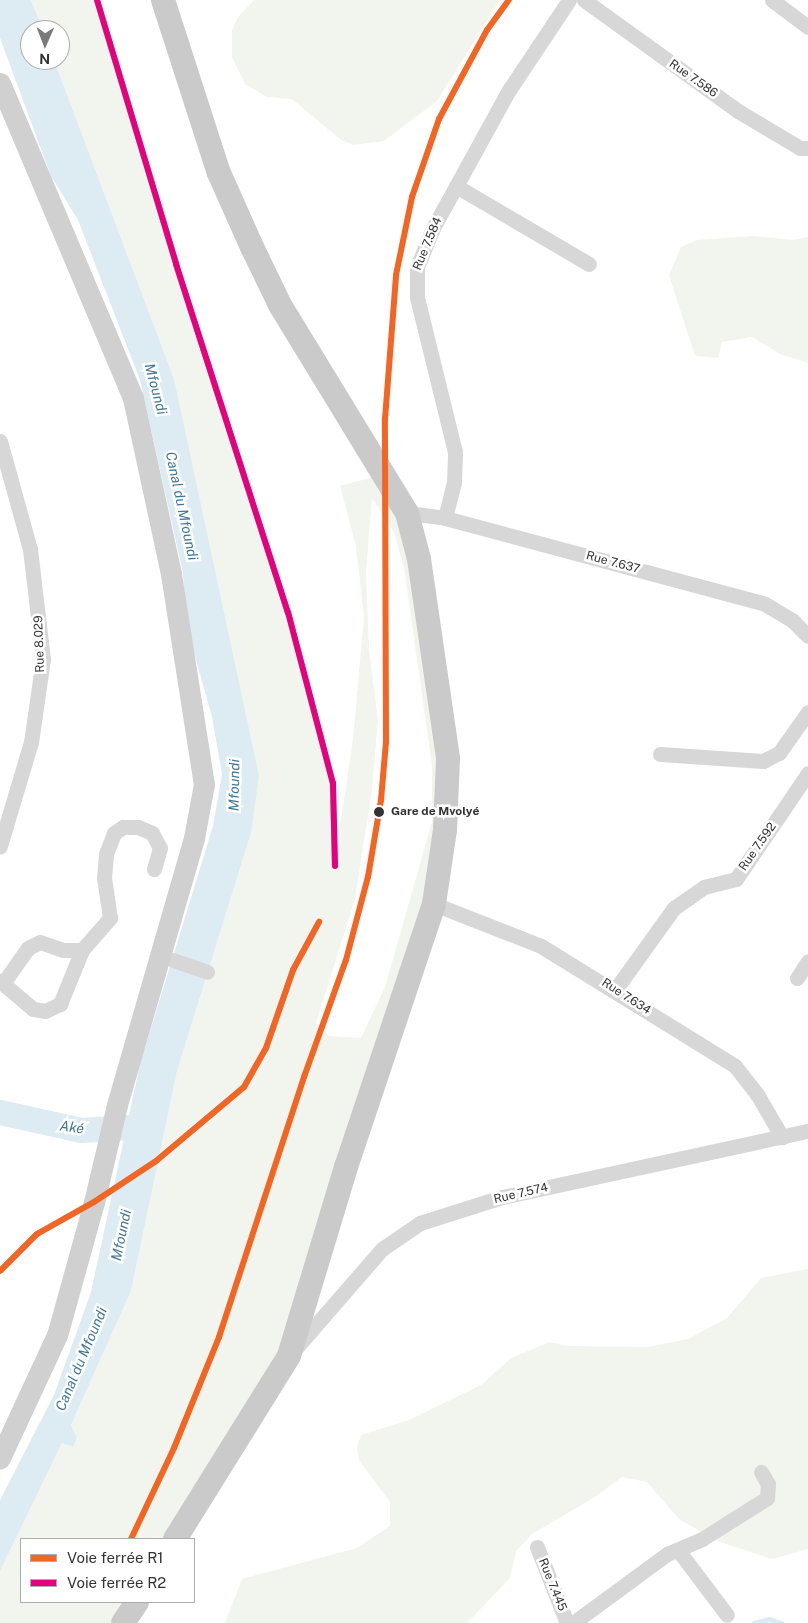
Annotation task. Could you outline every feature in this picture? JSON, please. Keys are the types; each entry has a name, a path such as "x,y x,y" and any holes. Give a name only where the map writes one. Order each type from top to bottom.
{"main road":[{"path":"163,0 219,173 252,247 280,304 402,504 419,559 447,742 446,813 434,904 346,1167 289,1356 176,1538"},
{"path":"0,83 133,398 170,574 204,784 194,838 116,1105 94,1202 57,1335 0,1458"},
{"path":"124,1623 136,1603"}],"street":[{"name":"Rue 7.584","path":"445,518 454,483 455,452 414,280 416,267 433,228 509,90 569,0"},
{"name":"Rue 7.586","path":"584,0 738,111 800,148 808,148"},
{"path":"772,0 808,26"},
{"path":"456,186 589,264"},
{"name":"Rue 8.029","path":"0,441 30,549 43,659 31,742 0,846"},
{"name":"Rue 7.637","path":"402,504 445,518 765,604 793,621 808,636"},
{"path":"660,754 763,761 779,753 808,712"},
{"name":"Rue 7.592","path":"615,990 674,908 704,887 736,879 808,773"},
{"path":"82,950 63,950 40,942 28,948 2,982 32,1009 45,1011 60,1004 82,950 110,918 104,878 106,854 114,833 123,827 138,827 152,833 160,848 154,869"},
{"name":"Rue 7.634","path":"434,904 541,946 615,990 734,1066 754,1088 782,1137"},
{"path":"173,960 207,972"},
{"path":"797,978 808,961"},
{"name":"Rue 7.574","path":"289,1356 382,1249 420,1223 502,1197 808,1131"},
{"path":"572,1623 667,1554 736,1520 767,1498 768,1484 761,1472"},
{"name":"Rue 7.445","path":"537,1547 567,1623"},
{"path":"678,1550 727,1615"}],"shaded area":[{"path":"31,0 97,0 176,264 288,612 333,783 334,835 341,820 353,739 364,617 356,546 340,486 385,474 407,513 445,830 289,1356 176,1538 20,1538 20,1603 136,1603 123,1623 0,1623 0,1571 62,1443 73,1447 77,1438 71,1425 131,1291 177,1071 251,833 174,379 58,70 70,70 70,20 39,20","holes":["372,498 394,532 404,568 432,765 432,822 385,987 361,1038 329,1036 316,1023 355,899 372,789 378,720 369,649 366,572"]},
{"path":"254,0 500,0 437,101 384,141 353,145 341,140 292,99 267,97 245,84 232,57 232,30 238,17"},
{"path":"754,236 793,240 808,237 808,363 780,354 752,337 722,342 718,358 695,356 669,275 681,247 697,240"},
{"path":"808,1269 808,1549 772,1559 720,1542 680,1520 647,1482 622,1477 595,1497 532,1534 516,1551 510,1578 467,1623 225,1623 242,1579 357,1548 390,1526 390,1502 359,1460 357,1448 361,1435 409,1420 481,1385 511,1358 550,1342 567,1346 648,1347 688,1339 727,1318 761,1278"}],"water":[{"path":"0,0 31,0 39,20 20,20 20,70 58,70 174,379 259,776 251,833 177,1071 131,1291 71,1425 77,1438 73,1447 62,1443 0,1571 0,1500 54,1395 91,1292 140,1064 213,826 222,774 212,717 186,624 183,573 140,380 78,220 51,176 0,38"}],"waterway":[{"name":"Aké","path":"0,1112 81,1130 145,1126"},
{"path":"754,1623 769,1619 781,1623"}],"railway":[{"path":"97,0 176,264 288,612 333,783 335,866"},
{"path":"0,1271 37,1234 94,1202 156,1161 244,1087 266,1048 293,970 319,922"}],"rail line":[{"name":"R2","path":"97,0 176,264 288,612 333,783 335,866"},
{"name":"R1","path":"131,1538 174,1448 219,1337 304,1077 346,960 368,877 381,800 386,742 385,419 396,275 412,197 439,119 487,30 509,0"},
{"name":"R1","path":"0,1271 37,1234 94,1202 156,1161 244,1087 266,1048 293,970 319,922"}],"place":[{"name":"Gare de Mvolyé","path":"379,812"}],"water label":[{"name":"Mfoundi","path":"156,389"},
{"name":"Canal du Mfoundi","path":"182,506"},
{"name":"Mfoundi","path":"234,785"},
{"name":"Mfoundi","path":"121,1235"},
{"name":"Canal du Mfoundi","path":"81,1359"}]}
